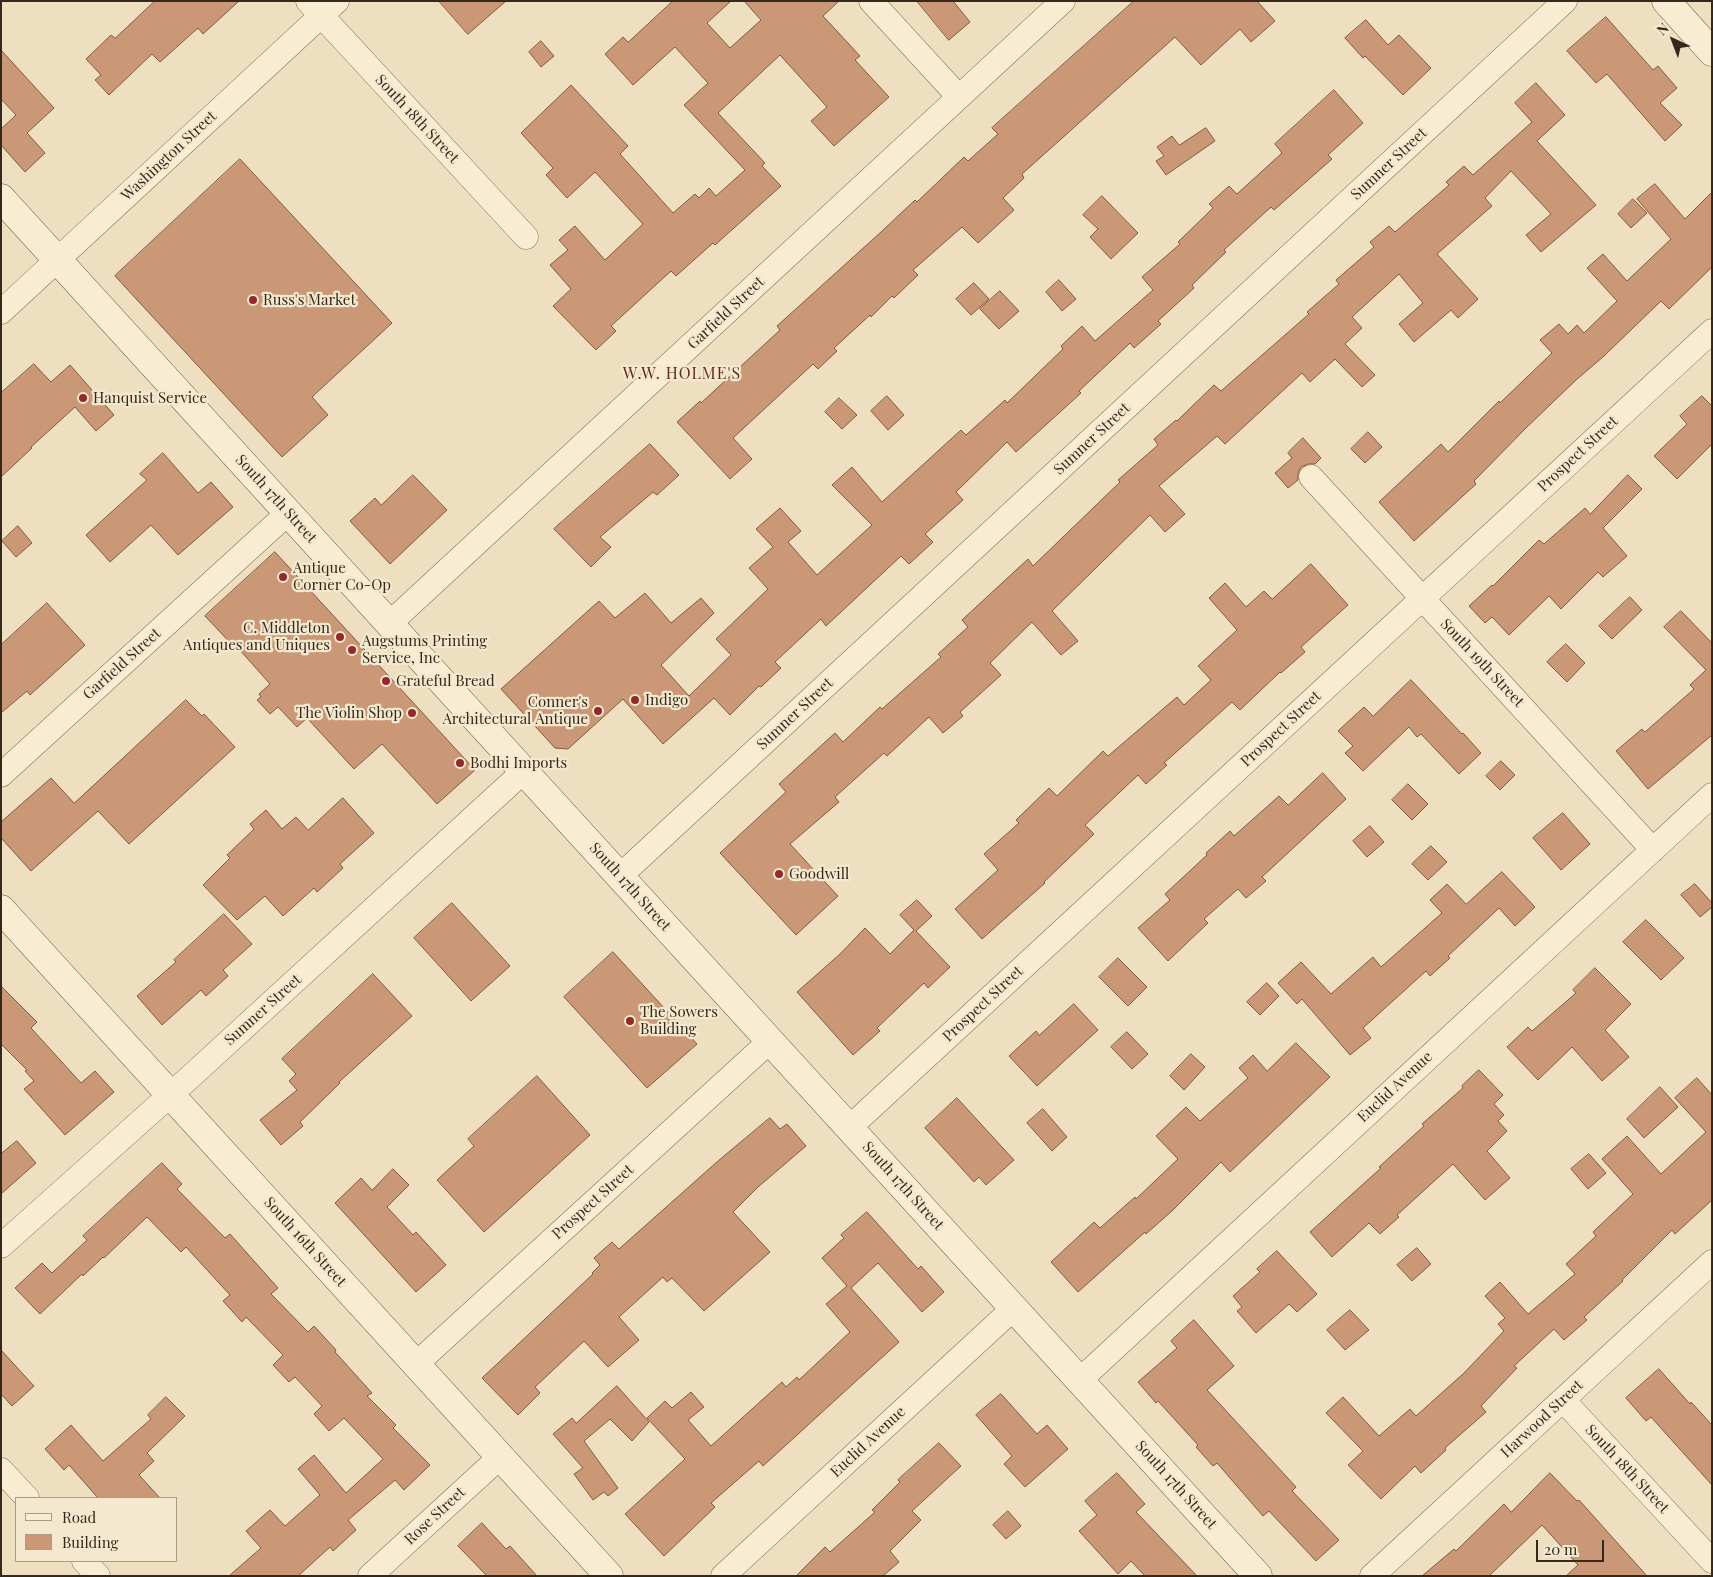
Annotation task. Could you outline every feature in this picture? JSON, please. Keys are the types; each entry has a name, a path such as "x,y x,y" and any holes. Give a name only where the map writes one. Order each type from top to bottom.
{"main road":[{"path":"1666,1 1709,44"},
{"name":"South 17th Street","path":"1,198 1258,1576"},
{"name":"South 16th Street","path":"1,909 609,1576"}],"street":[{"path":"871,1 959,97"},
{"name":"Garfield Street","path":"389,624 1063,1"},
{"name":"Sumner Street","path":"620,876 1565,1"},
{"name":"South 18th Street","path":"322,6 526,237"},
{"name":"Washington Street","path":"1,312 322,6"},
{"name":"Prospect Street","path":"850,1128 1712,330"},
{"name":"South 19th Street","path":"1311,477 1653,850"},
{"name":"Garfield Street","path":"1,775 288,513"},
{"name":"Sumner Street","path":"1,1246 171,1094 524,771"},
{"name":"Euclid Avenue","path":"1080,1380 1712,795"},
{"name":"Prospect Street","path":"416,1364 770,1041"},
{"name":"Harwood Street","path":"1372,1576 1712,1262"},
{"name":"Euclid Avenue","path":"723,1576 1014,1308"},
{"name":"South 18th Street","path":"1563,1400 1712,1561"},
{"name":"Rose Street","path":"370,1576 500,1456"},
{"path":"1,1470 26,1497"},
{"path":"85,1562 98,1576"}],"building":[{"path":"155,1 239,1 203,34 198,28 160,62 152,54 109,95 95,80 101,75 86,59 111,35 115,38"},
{"path":"439,1 506,1 468,34"},
{"path":"673,1 731,1 707,23 730,48 761,20 744,1 839,1 823,16 860,56 855,60 889,97 834,146 811,121 827,107 780,55 718,113 765,163 762,166 781,186 715,245 713,243 676,276 671,271 611,326 616,331 596,350 553,306 571,289 550,265 568,250 559,240 575,226 605,260 643,224 595,172 567,198 546,175 553,168 521,133 571,85 628,146 620,154 673,213 695,194 699,198 709,188 716,196 745,170 684,105 708,83 675,47 633,85 605,54 623,37 628,42"},
{"path":"917,1 953,1 970,22 949,40"},
{"path":"1134,1 1257,1 1275,21 1251,42 1240,29 1201,65 1175,37 1022,174 1024,178 1003,198 1014,210 978,243 962,227 913,270 918,275 894,298 892,296 871,317 870,315 834,348 837,351 818,369 813,364 733,438 752,459 730,479 677,422 700,401 701,403 780,330 777,326 915,200 917,202 964,157 968,161 998,134 992,128"},
{"path":"1606,17 1653,70 1658,66 1677,88 1660,103 1682,125 1665,141 1607,74 1596,83 1567,51"},
{"path":"1366,20 1388,45 1399,35 1431,68 1403,95 1365,56 1363,58 1345,38"},
{"path":"541,41 554,56 541,67 529,52"},
{"path":"1,50 54,108 27,133 45,153 25,172 1,145 1,129 16,115 1,99"},
{"path":"1536,83 1565,115 1537,141 1596,205 1541,252 1526,235 1551,214 1511,171 1485,198 1492,206 1437,254 1478,299 1458,318 1451,310 1414,342 1399,324 1423,303 1399,274 1352,317 1362,328 1345,344 1375,375 1362,387 1335,359 1310,382 1302,373 1225,444 1217,436 1159,486 1185,514 1165,532 1150,515 1052,611 1078,641 1061,655 1032,622 990,663 1001,675 960,712 963,716 943,733 929,717 887,756 884,753 835,797 839,802 790,844 838,896 796,935 720,853 786,792 779,784 835,733 843,742 880,707 882,709 941,657 938,654 968,627 962,620 1028,559 1033,566 1120,482 1118,480 1158,445 1154,439 1177,421 1214,385 1221,391 1309,314 1307,312 1339,284 1336,280 1374,247 1370,242 1389,226 1395,232 1449,185 1446,182 1464,166 1473,175 1532,122 1515,103"},
{"path":"1334,90 1363,123 1328,155 1332,159 1274,210 1271,207 1224,250 1226,252 1192,285 1194,288 1158,321 1161,324 1134,348 1130,343 1079,391 1081,393 1016,452 1007,442 956,492 963,500 925,534 933,542 909,564 901,556 826,626 821,619 775,662 781,668 761,687 759,686 730,715 714,698 663,744 623,699 568,749 555,748 501,689 599,601 615,618 645,593 671,623 701,598 714,613 661,665 689,696 731,655 716,639 768,589 749,568 773,547 756,529 780,508 801,531 788,542 817,575 872,525 832,485 852,467 882,502 961,430 966,435 1005,400 1007,403 1063,349 1061,346 1082,326 1095,341 1153,290 1142,277 1180,244 1178,242 1213,208 1209,204 1229,186 1237,194 1282,153 1275,144"},
{"path":"1206,128 1215,141 1166,175 1156,161 1164,156 1157,147 1172,136 1179,145"},
{"name":"Russ's Market","path":"240,159 392,323 312,397 328,415 282,457 115,276"},
{"path":"1655,184 1685,219 1712,192 1712,267 1669,309 1661,301 1526,428 1474,481 1476,484 1414,541 1379,502 1441,444 1448,452 1499,401 1500,403 1552,353 1540,340 1559,324 1568,334 1577,325 1584,333 1617,301 1587,268 1603,254 1627,281 1671,239 1637,199"},
{"path":"1102,196 1138,233 1111,259 1090,237 1098,229 1083,215"},
{"path":"1633,199 1647,213 1631,228 1618,214"},
{"path":"1059,280 1076,299 1062,311 1046,292"},
{"path":"974,283 989,299 971,315 956,299"},
{"path":"1000,291 1019,311 999,329 980,309"},
{"path":"34,364 51,382 70,365 114,415 96,431 75,407 1,477 1,393"},
{"path":"887,396 904,415 888,430 871,411"},
{"path":"1702,396 1712,406 1712,444 1677,479 1654,456 1687,424 1680,416"},
{"path":"839,398 857,415 842,429 825,412"},
{"path":"1368,432 1382,447 1365,463 1351,449"},
{"path":"1303,438 1321,458 1315,464 1301,467 1298,473 1298,480 1288,488 1275,473 1292,458 1288,453"},
{"path":"650,444 679,475 657,495 653,492 600,537 611,547 591,567 554,529"},
{"path":"163,453 198,493 211,482 233,507 178,555 151,525 110,562 86,535 147,480 140,474"},
{"path":"413,475 447,510 390,564 350,521 375,498 381,505"},
{"path":"1628,475 1642,489 1603,528 1627,556 1603,577 1598,572 1561,609 1549,596 1509,635 1492,617 1485,623 1469,606 1493,586 1539,540 1544,544 1585,508 1590,514"},
{"path":"18,526 32,543 16,557 2,541"},
{"path":"275,552 475,770 437,804 382,744 354,769 307,718 297,727 278,707 270,714 257,700 261,697 259,694 270,684 239,649 237,650 205,616"},
{"path":"1311,564 1348,605 1301,647 1305,652 1280,672 1240,710 1232,702 1164,763 1167,765 1146,784 1138,775 1085,825 1094,834 1045,883 982,939 955,909 998,870 984,854 1019,823 1016,820 1049,788 1057,796 1103,751 1108,756 1177,697 1184,705 1211,680 1198,666 1237,630 1209,598 1225,583 1246,607 1264,591 1272,599"},
{"path":"1630,597 1642,610 1612,639 1599,626"},
{"path":"47,603 85,645 30,695 27,691 1,713 1,645"},
{"path":"1681,611 1712,643 1712,735 1648,789 1616,751 1642,729 1645,732 1694,689 1690,685 1706,670 1664,627"},
{"path":"1566,644 1585,663 1567,682 1547,662"},
{"path":"1411,680 1481,753 1459,774 1421,734 1417,737 1409,727 1363,771 1345,753 1353,746 1338,731 1364,707 1373,716"},
{"path":"186,700 202,716 204,714 235,747 129,844 98,811 31,871 1,838 1,822 51,778 74,803"},
{"path":"1501,761 1515,775 1500,790 1486,776"},
{"path":"1323,773 1346,799 1262,877 1266,881 1246,898 1238,889 1204,919 1208,923 1168,961 1138,928 1170,900 1165,894 1230,831 1234,836 1279,796 1288,805"},
{"path":"1408,784 1428,804 1412,820 1392,800"},
{"path":"343,798 374,833 340,864 343,868 317,892 314,888 283,916 265,896 237,920 203,885 230,858 227,855 254,829 250,824 266,810 282,829 296,817 308,830"},
{"path":"1563,813 1590,844 1561,870 1533,838"},
{"path":"1370,826 1384,842 1367,857 1353,841"},
{"path":"1431,846 1447,862 1428,880 1412,864"},
{"path":"1502,872 1535,907 1515,926 1499,908 1448,956 1450,958 1430,976 1426,971 1363,1028 1371,1038 1350,1055 1302,999 1297,1004 1278,983 1301,962 1331,994 1373,957 1381,967 1442,913 1430,900 1447,884 1466,904"},
{"path":"1695,884 1712,903 1712,907 1700,917 1681,895"},
{"path":"917,900 932,916 916,931 950,967 928,988 924,983 877,1028 880,1031 853,1055 797,992 840,954 865,928 890,954 914,930 900,915"},
{"path":"452,903 510,966 471,1001 414,938"},
{"path":"224,914 252,944 223,970 228,976 206,996 201,990 162,1025 137,996 176,962 174,960"},
{"path":"1646,920 1684,958 1661,980 1623,942"},
{"name":"The Sowers Building","path":"613,952 697,1044 647,1088 564,997"},
{"path":"1118,958 1147,987 1128,1006 1099,977"},
{"path":"1595,968 1631,1004 1605,1030 1629,1057 1602,1081 1572,1047 1538,1080 1507,1047 1528,1027 1532,1031 1576,993 1573,990"},
{"path":"373,974 412,1016 339,1082 300,1122 303,1126 281,1145 260,1120 297,1090 289,1081 296,1074 282,1059"},
{"path":"1267,983 1279,996 1260,1015 1247,1002"},
{"path":"1,986 37,1022 31,1028 81,1083 95,1071 114,1092 65,1135 24,1089 34,1081 25,1071 27,1070 1,1044"},
{"path":"1074,1004 1098,1030 1037,1086 1009,1056 1036,1031 1039,1035"},
{"path":"1127,1032 1148,1054 1132,1069 1111,1047"},
{"path":"1296,1043 1330,1077 1230,1172 1221,1162 1173,1210 1146,1234 1145,1232 1078,1292 1051,1262 1094,1222 1100,1228 1135,1197 1136,1199 1178,1159 1156,1136 1186,1107 1200,1121 1248,1078 1239,1068 1253,1055 1267,1071"},
{"path":"1191,1054 1205,1067 1184,1090 1170,1076"},
{"path":"1479,1070 1503,1095 1494,1104 1504,1115 1498,1121 1507,1131 1487,1151 1510,1178 1485,1200 1453,1164 1397,1215 1399,1217 1380,1234 1369,1223 1332,1257 1310,1232 1381,1168 1379,1167 1424,1126 1422,1124 1463,1088 1462,1086"},
{"path":"537,1076 590,1135 484,1232 437,1180 474,1146 468,1139"},
{"path":"1697,1078 1712,1095 1712,1200 1675,1234 1672,1230 1623,1281 1584,1317 1587,1320 1564,1340 1554,1329 1514,1366 1517,1368 1481,1406 1486,1412 1445,1448 1446,1450 1421,1473 1415,1466 1381,1499 1348,1465 1363,1451 1326,1413 1343,1397 1379,1436 1410,1409 1416,1416 1464,1373 1504,1331 1498,1324 1505,1318 1485,1296 1500,1282 1528,1314 1575,1274 1566,1264 1596,1236 1593,1232 1633,1194 1602,1159 1627,1136 1661,1174 1706,1132 1675,1098"},
{"path":"1660,1087 1678,1107 1644,1138 1627,1119"},
{"path":"957,1098 1014,1160 986,1185 979,1177 974,1182 925,1128"},
{"path":"1043,1109 1067,1137 1052,1151 1027,1123"},
{"path":"770,1118 780,1129 787,1124 806,1146 758,1187 733,1212 770,1252 704,1311 672,1278 667,1282 663,1277 619,1317 639,1340 608,1367 584,1341 535,1387 540,1393 518,1415 482,1378 593,1274 600,1265 594,1258 612,1242 619,1249 718,1161"},
{"path":"17,1141 36,1163 1,1194 1,1154"},
{"path":"1589,1154 1606,1173 1588,1189 1571,1169"},
{"path":"162,1163 182,1184 177,1189 225,1238 230,1234 278,1288 271,1294 308,1332 314,1326 372,1393 367,1396 396,1425 393,1428 430,1465 404,1490 395,1480 348,1520 356,1530 333,1551 330,1547 298,1576 229,1576 261,1548 246,1531 270,1510 285,1526 320,1495 298,1469 314,1455 346,1493 383,1459 344,1418 329,1431 314,1414 322,1406 295,1377 289,1382 273,1365 283,1355 246,1317 242,1322 223,1301 230,1295 186,1247 181,1252 147,1217 40,1314 15,1288 42,1263 52,1273 87,1240 83,1236"},
{"path":"393,1169 409,1185 387,1207 413,1235 416,1232 446,1265 416,1292 335,1203 361,1178 372,1190"},
{"path":"867,1212 918,1269 921,1266 944,1292 922,1312 878,1263 851,1288 899,1342 763,1466 759,1461 711,1503 715,1507 664,1556 625,1514 685,1459 647,1418 665,1401 672,1408 691,1392 704,1407 688,1420 711,1446 782,1382 786,1387 797,1377 799,1380 850,1332 826,1304 847,1286 822,1258 844,1238 841,1235"},
{"path":"1417,1248 1431,1264 1412,1281 1397,1265"},
{"path":"1277,1251 1317,1294 1297,1312 1289,1304 1256,1333 1237,1311 1242,1307 1233,1296 1260,1272 1257,1269"},
{"path":"1350,1310 1369,1330 1345,1350 1327,1330"},
{"path":"1194,1320 1234,1366 1207,1390 1296,1487 1292,1491 1339,1540 1316,1561 1269,1511 1263,1516 1217,1463 1213,1466 1196,1447 1198,1445 1138,1382 1177,1348 1171,1341"},
{"path":"1,1350 34,1386 12,1406 1,1394"},
{"path":"1659,1369 1690,1404 1691,1402 1712,1425 1712,1485 1651,1417 1646,1421 1626,1398"},
{"path":"617,1386 649,1422 632,1441 610,1419 584,1441 618,1488 608,1496 604,1492 593,1500 574,1474 583,1468 553,1434 572,1418 576,1423"},
{"path":"1001,1394 1037,1434 1047,1425 1068,1449 1025,1487 1004,1464 1012,1456 976,1415"},
{"path":"166,1397 185,1416 147,1453 154,1461 139,1475 159,1497 97,1497 69,1465 64,1470 45,1449 71,1425 103,1461 151,1419 148,1415"},
{"path":"939,1443 961,1466 912,1511 921,1520 890,1551 899,1562 883,1576 796,1576 825,1547 830,1552 875,1512 872,1510 900,1482 898,1480"},
{"path":"1117,1473 1145,1504 1136,1512 1197,1576 1145,1576 1131,1561 1118,1574 1079,1531 1097,1515 1085,1501"},
{"path":"1550,1473 1577,1501 1579,1500 1647,1576 1566,1576 1578,1565 1542,1525 1489,1576 1422,1576 1454,1549 1456,1551 1504,1504 1511,1512"},
{"path":"1008,1511 1021,1526 1006,1539 993,1525"},
{"path":"482,1523 506,1549 510,1546 537,1576 487,1576 458,1546"}],"place":[{"name":"Russ's Market","path":"253,300"},
{"name":"Hanquist Service","path":"83,398"},
{"name":"Antique Corner Co-Op","path":"283,577"},
{"name":"C. Middleton Antiques and Uniques","path":"340,637"},
{"name":"Augstums Printing Service, Inc","path":"352,650"},
{"name":"Grateful Bread","path":"386,681"},
{"name":"Indigo","path":"635,700"},
{"name":"Conner's Architectural Antique","path":"598,711"},
{"name":"The Violin Shop","path":"412,713"},
{"name":"Bodhi Imports","path":"460,763"},
{"name":"Goodwill","path":"779,874"},
{"name":"The Sowers Building","path":"630,1021"}],"district":[{"name":"W.W. HOLME'S","path":"682,374"}]}
